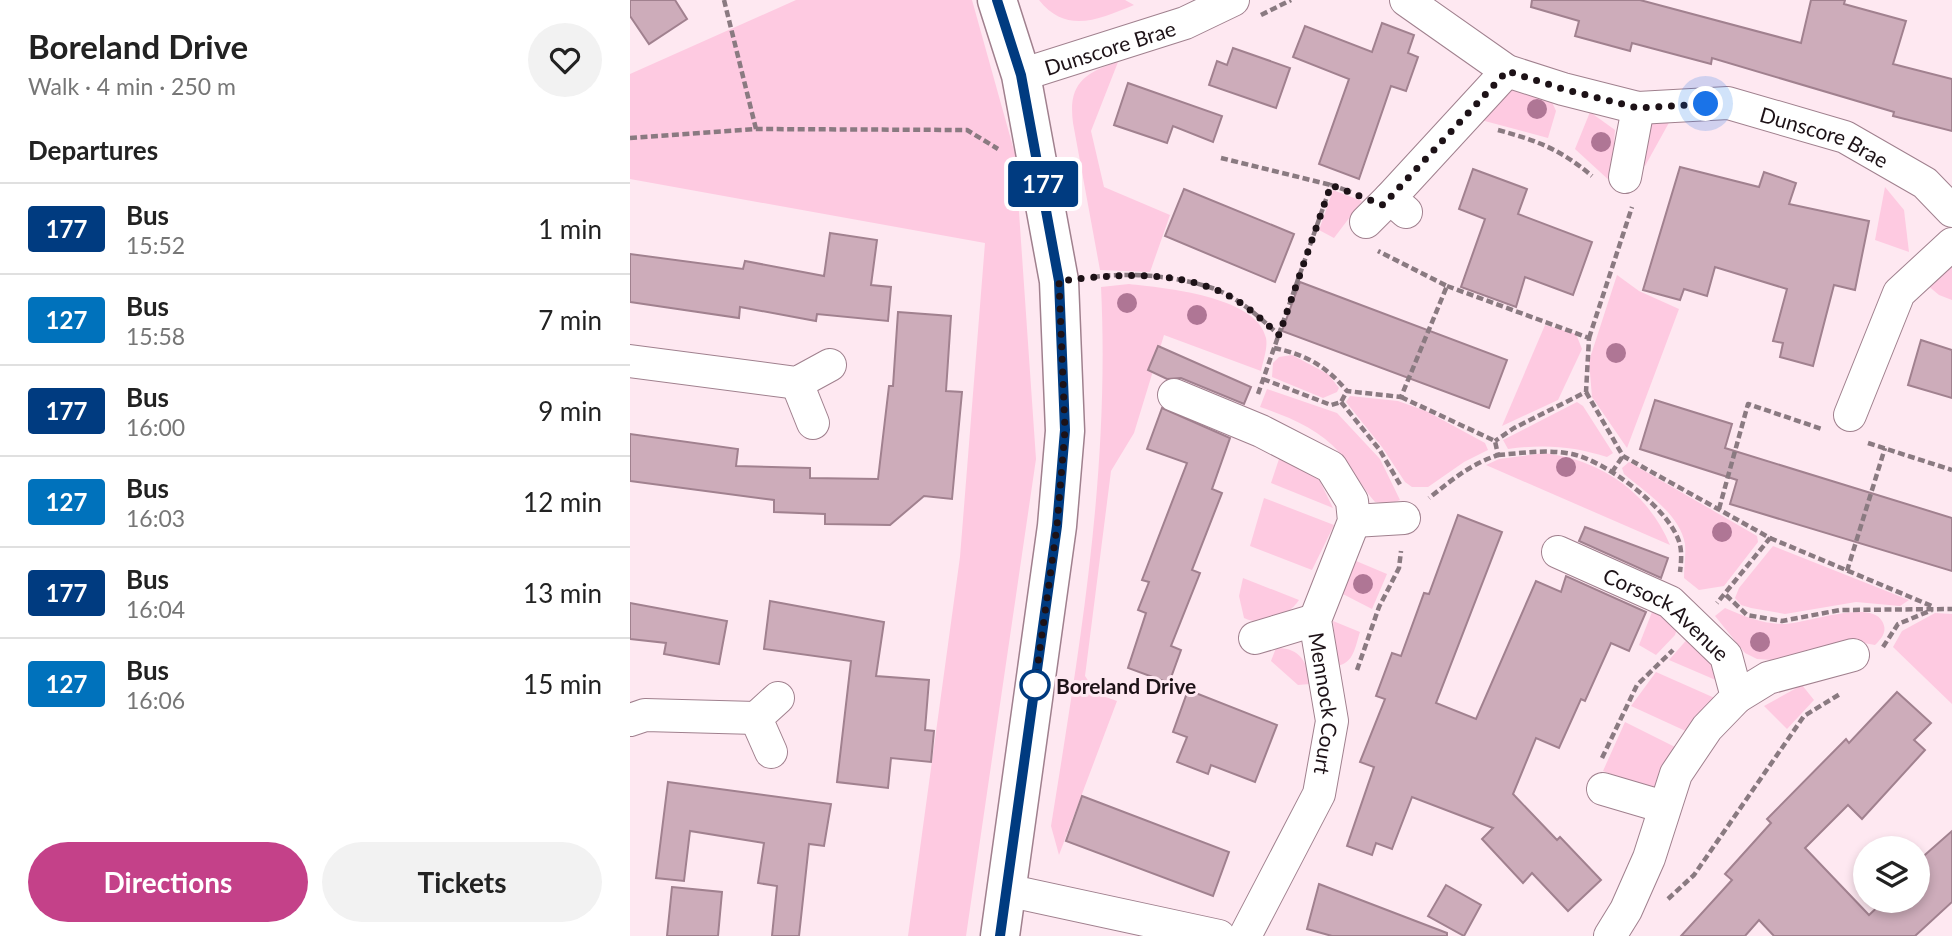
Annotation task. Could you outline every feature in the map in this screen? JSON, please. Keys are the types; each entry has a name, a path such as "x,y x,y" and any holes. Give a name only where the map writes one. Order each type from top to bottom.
{"street":[{"path":"997,0 1021,75 1042,176 1059,281 1065,430 1058,512 1000,936"},
{"name":"Dunscore Brae","path":"1021,75 1185,23 1233,0"},
{"name":"Dunscore Brae","path":"1406,0 1507,71 1563,89 1638,108 1728,103 1845,137 1925,183 1952,211"},
{"path":"1386,209 1461,120 1507,71"},
{"path":"1616,188 1638,108"},
{"path":"1856,428 1899,293 1952,244"},
{"path":"630,361 797,383 830,365"},
{"path":"797,383 813,423"},
{"path":"1174,395 1248,425 1331,467 1352,501 1354,521 1404,518"},
{"name":"Mennock Court","path":"1245,936 1319,794 1332,721 1315,620 1354,521"},
{"name":"Corsock Avenue","path":"1558,552 1670,602 1726,656 1737,697"},
{"name":"Mennock Court","path":"1255,638 1315,620"},
{"path":"1610,936 1626,910 1644,868 1676,774 1707,728 1737,697 1768,678 1867,655"},
{"path":"630,720 645,715 716,715 767,708 771,752"},
{"path":"1603,789 1664,807"},
{"path":"1006,890 1219,936"}],"path":[{"path":"724,0 756,129"},
{"path":"1461,120 1545,143 1616,188 1633,211"},
{"path":"630,138 756,129 967,130 1042,176"},
{"path":"1221,158 1331,185 1386,209 1350,236 1447,286 1589,338"},
{"path":"1248,425 1331,185"},
{"path":"1616,188 1633,211"},
{"path":"1495,441 1514,428 1586,392 1589,338 1633,211"},
{"path":"1059,281 1112,274 1172,279 1213,288 1251,310 1279,335"},
{"path":"1401,397 1447,286"},
{"path":"1274,348 1295,353 1329,370 1347,391 1401,397 1495,441"},
{"path":"1263,379 1331,405 1341,402 1347,391"},
{"path":"1341,402 1379,449 1401,486 1404,518 1399,568 1379,607 1356,673"},
{"path":"1718,509 1748,404 1827,430 1856,428 1885,448 1952,470"},
{"path":"1495,441 1498,455"},
{"path":"1847,571 1885,448"},
{"path":"1404,518 1455,475 1475,463 1498,455 1547,450 1575,454 1612,472 1645,496 1669,523 1680,544 1681,570 1670,602"},
{"path":"1612,472 1623,456"},
{"path":"1770,538 1936,608"},
{"path":"1726,596 1747,615 1783,621 1840,610 1952,608"},
{"path":"1867,655 1886,646 1898,624 1936,608"},
{"path":"1867,655 1886,646"},
{"path":"1664,903 1694,875 1804,716 1847,688"}],"shaded area":[{"path":"796,0 972,0 1015,154 1036,459 966,936 908,936 960,557 985,243 630,179 630,74"},
{"path":"1039,0 1125,0 1134,5 1096,19 1072,21 1050,11"},
{"path":"1118,62 1091,131 1104,187 1170,215 1150,272 1100,270 1073,123 1073,99 1080,82 1096,71"},
{"path":"1517,89 1552,102 1556,111 1548,138 1481,120 1504,92"},
{"path":"1590,112 1615,130 1611,182 1575,149"},
{"path":"1656,118 1671,119 1645,166 1640,163 1642,134"},
{"path":"1885,187 1904,210 1909,252 1875,240"},
{"path":"1333,190 1362,201 1334,238 1319,230"},
{"path":"1952,265 1952,300 1939,295 1926,284"},
{"path":"1617,275 1639,291 1679,309 1627,448 1592,397 1589,361"},
{"path":"1129,284 1207,297 1246,312 1259,324 1266,338 1266,346 1261,371 1164,335 1134,433 1111,471 1085,676 1097,694 1117,701 1059,855 1051,826 1082,625 1097,491 1103,356 1101,287"},
{"path":"1545,325 1576,334 1582,349 1558,400 1502,426"},
{"path":"1292,355 1328,374 1339,388 1337,392 1323,398 1272,377 1273,363 1279,357"},
{"path":"1267,389 1337,413 1380,459 1400,500 1390,504 1375,502 1340,453 1323,437 1293,420 1260,407"},
{"path":"1350,396 1398,401 1426,411 1485,443 1488,450 1464,462 1428,487 1412,487 1405,482 1382,447 1346,402"},
{"path":"1577,402 1583,406 1613,453 1607,457 1558,447 1508,449 1503,440"},
{"path":"1282,450 1314,469 1333,508 1271,483"},
{"path":"1544,453 1585,463 1620,482 1649,509 1670,545 1486,465 1499,459"},
{"path":"1629,462 1757,536 1758,542 1724,586 1699,590 1684,578 1685,544 1682,533 1669,513 1624,474 1622,468"},
{"path":"1264,498 1334,525 1312,570 1250,546"},
{"path":"1773,546 1909,600 1900,606 1856,602 1785,614 1741,605 1735,598 1739,588"},
{"path":"1349,558 1387,574 1372,609 1337,591"},
{"path":"1243,578 1299,600 1289,611 1274,618 1259,621 1244,618 1239,596"},
{"path":"1654,607 1679,622 1675,635 1656,655 1639,645"},
{"path":"1725,608 1746,617 1776,624 1864,612 1875,615 1882,621 1884,631 1875,645 1847,640 1771,660 1757,659 1745,653 1715,616"},
{"path":"1935,613 1952,614 1952,704 1893,647 1902,631"},
{"path":"1333,621 1360,632 1350,658 1337,666"},
{"path":"1690,636 1711,660 1718,681 1669,660"},
{"path":"1276,648 1291,650 1301,657 1310,684 1298,685 1271,661"},
{"path":"1656,672 1717,699 1690,733 1631,706"},
{"path":"1802,685 1814,700 1787,729 1764,706"},
{"path":"1625,722 1677,748 1657,791 1603,771"}],"building":[{"path":"630,0 675,0 687,19 649,44 630,16"},
{"path":"1532,0 1640,0 1801,43 1811,0 1845,0 1844,4 1906,21 1893,64 1952,79 1952,131 1893,116 1894,112 1712,58 1711,64 1632,43 1630,51 1575,36 1579,21 1531,7"},
{"path":"1382,23 1414,35 1408,53 1418,57 1406,91 1391,86 1359,179 1319,164 1349,79 1293,57 1305,26 1372,52"},
{"path":"1233,48 1290,68 1276,108 1209,85 1217,61 1227,65"},
{"path":"1128,83 1222,116 1213,142 1173,126 1167,143 1114,125"},
{"path":"1680,167 1759,187 1764,172 1796,183 1789,204 1869,221 1855,290 1834,285 1813,366 1780,357 1783,343 1773,341 1787,289 1715,267 1707,296 1684,289 1680,300 1643,290"},
{"path":"1473,169 1527,189 1518,214 1592,242 1573,295 1525,277 1516,307 1461,287 1485,219 1459,209"},
{"path":"1184,189 1294,234 1275,282 1165,236"},
{"path":"830,233 877,240 871,285 891,287 888,321 817,314 816,321 740,307 739,318 630,302 630,254 743,269 745,261 824,276"},
{"path":"1300,282 1507,360 1489,408 1282,331"},
{"path":"898,312 951,316 946,391 962,392 952,499 924,496 890,525 825,524 825,514 774,512 774,500 630,481 630,434 738,449 736,466 810,468 810,478 878,479 889,386 893,386"},
{"path":"1921,340 1952,350 1952,398 1908,385"},
{"path":"1158,346 1251,387 1244,404 1181,378 1167,379 1148,370"},
{"path":"1655,400 1732,424 1725,448 1952,518 1952,571 1730,504 1737,480 1640,449"},
{"path":"1162,408 1230,438 1212,489 1222,493 1192,570 1200,573 1171,646 1181,650 1169,683 1128,668 1146,613 1138,610 1149,582 1142,580 1187,463 1147,449"},
{"path":"1458,515 1502,532 1436,703 1476,719 1536,581 1561,592 1566,576 1646,612 1629,651 1611,643 1585,701 1581,699 1559,748 1536,738 1513,794 1557,840 1560,837 1601,880 1568,911 1532,873 1523,883 1482,839 1493,828 1412,797 1392,849 1376,843 1372,855 1347,846 1374,767 1360,762 1385,699 1376,696 1392,653 1401,656 1424,593 1429,594"},
{"path":"1585,527 1668,558 1661,578 1579,541"},
{"path":"770,601 884,622 876,676 929,680 925,730 934,731 931,762 891,758 888,788 837,782 851,661 764,649"},
{"path":"630,603 727,621 719,664 664,654 666,643 630,639"},
{"path":"1188,690 1277,725 1255,782 1211,765 1208,774 1177,762 1187,737 1173,732"},
{"path":"1897,692 1931,723 1914,740 1925,750 1862,819 1848,805 1805,848 1853,898 1853,913 1930,913 1930,850 1952,831 1952,902 1915,936 1774,936 1759,920 1745,936 1681,936 1732,880 1725,874 1771,823 1767,819 1846,739 1849,743"},
{"path":"668,782 831,804 824,846 809,844 799,936 772,936 777,886 758,883 764,843 690,831 684,881 656,878"},
{"path":"1082,796 1229,852 1213,896 1066,841"},
{"path":"1319,884 1447,933 1447,936 1332,936 1307,929"},
{"path":"1446,885 1481,905 1464,936 1428,916"},
{"path":"672,887 722,892 718,936 667,936"}],"bus line":[{"name":"177","path":"997,0 1021,75 1042,176 1059,281 1065,430 1057,526 1000,936"}],"place":[{"name":"Boreland Drive","path":"1035,685"}],"route":[{"path":"1035,685 1057,526 1065,430 1059,281 1112,274 1172,279 1213,288 1251,310 1279,335 1331,185 1383,205 1507,71 1563,89 1638,108 1706,104"}]}
